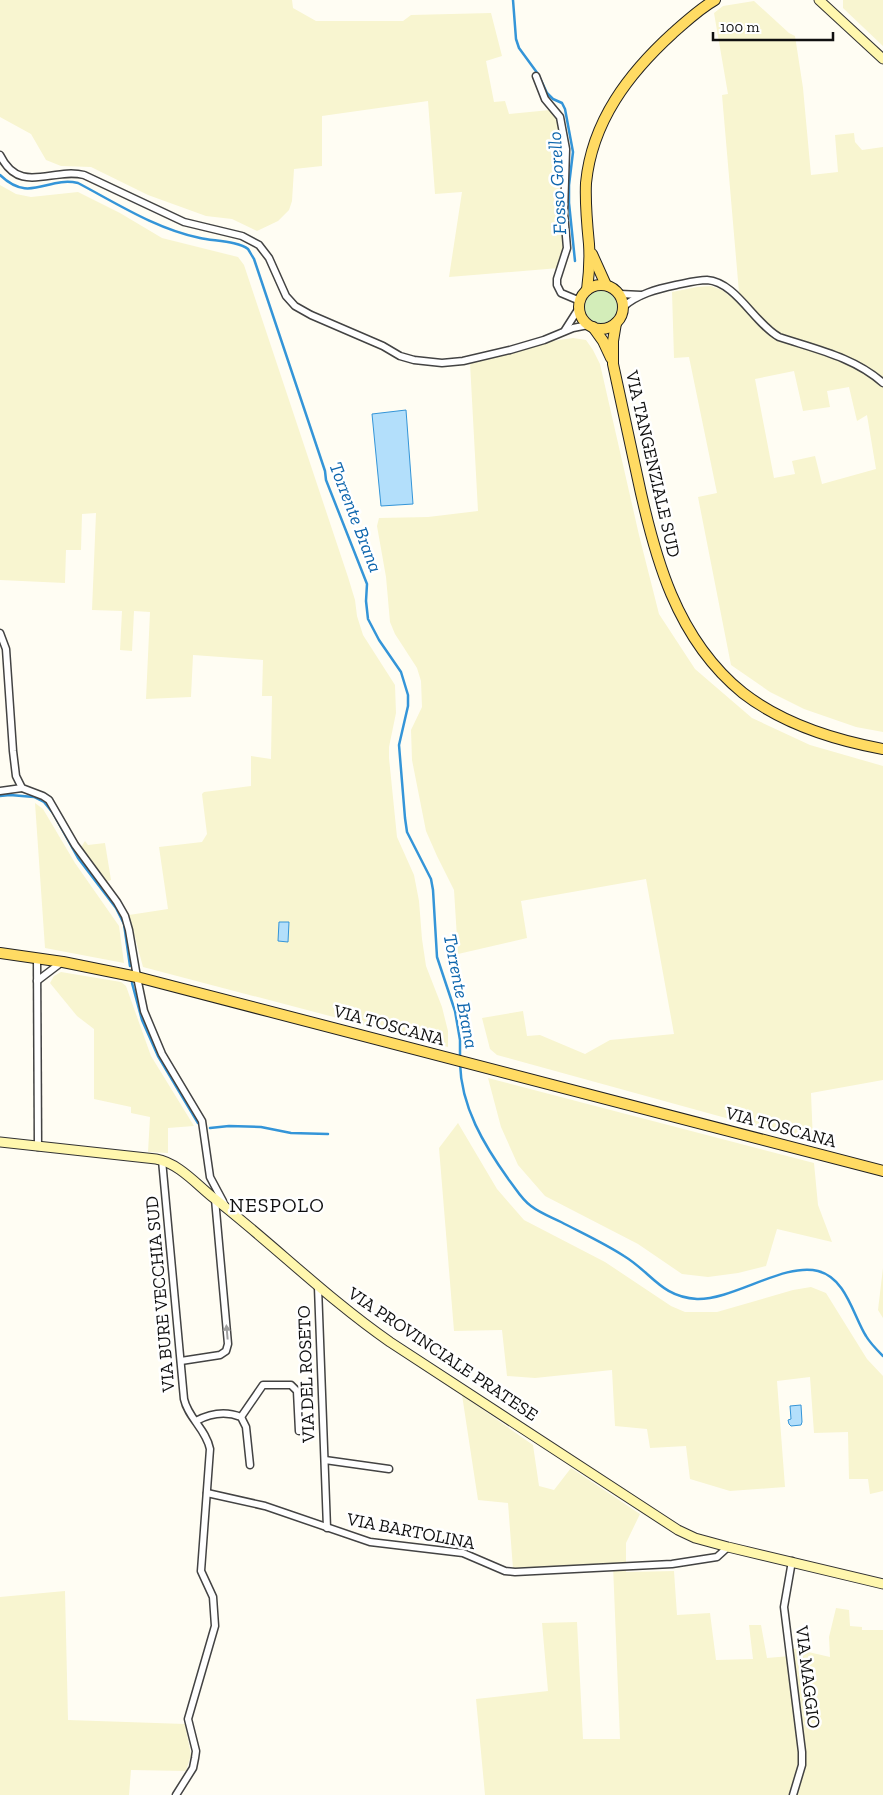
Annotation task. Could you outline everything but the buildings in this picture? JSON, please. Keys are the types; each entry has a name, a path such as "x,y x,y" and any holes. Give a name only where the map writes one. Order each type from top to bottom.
{"main road":[{"path":"579,305 587,290 589,245 586,182 591,152 606,115 626,83 641,65 693,15 705,0"},
{"path":"693,15 715,0"},
{"path":"589,245 595,264 606,285"},
{"path":"587,290 596,285 606,285 614,288 620,294 623,307"},
{"name":"VIA TANGENZIALE SUD","path":"579,305 582,318 603,341 613,364 653,541 675,604 697,643 728,679 744,694 765,708 823,734 883,749"},
{"name":"VIA TANGENZIALE SUD","path":"613,364 613,341 616,323 622,315 623,307"},
{"path":"591,326 607,328 616,323"},
{"name":"VIA TOSCANA","path":"0,953 63,962 136,976 883,1171"}],"street":[{"path":"820,0 883,59"},
{"path":"536,76 545,99 560,117 566,149 564,213 567,248 557,278 557,285 562,293 579,305 575,317 564,331"},
{"path":"0,155 10,170 22,176 33,178 72,173 84,175 184,222 242,236 259,245 268,258 286,296 295,306 407,358 442,363 464,361 544,340 564,331 591,326"},
{"path":"620,294 642,295 692,282 707,280 714,282 728,288 771,332 861,366 883,383"},
{"path":"623,307 642,295"},
{"path":"0,633 6,649 14,768 22,788"},
{"path":"0,791 22,788 49,800 75,845 122,909 129,930 142,1004 156,1040 202,1121 210,1177 227,1208"},
{"path":"37,958 38,1147"},
{"path":"37,981 63,962"},
{"name":"VIA PROVINCIALE PRATESE","path":"0,1142 162,1160 176,1167 356,1318 678,1530 695,1538 728,1547 883,1584"},
{"name":"VIA BURE VECCHIA SUD","path":"162,1160 185,1402 207,1437 210,1449 201,1571 213,1597 215,1626 188,1719 196,1752 193,1768 176,1795"},
{"path":"181,1361 220,1355 226,1351 228,1344 215,1199"},
{"name":"VIA DEL ROSETO","path":"318,1287 327,1528"},
{"path":"242,1417 263,1385 291,1384 295,1387 298,1396 299,1431"},
{"path":"196,1421 216,1413 232,1413 242,1417 246,1427 250,1465"},
{"name":"VIA DEL ROSETO","path":"325,1460 389,1469"},
{"name":"VIA BARTOLINA","path":"208,1493 259,1504 370,1542 463,1553 505,1571 672,1564 716,1557 728,1547"},
{"name":"VIA MAGGIO","path":"792,1561 784,1607 802,1752 802,1765 793,1795"}],"shaded area":[{"path":"0,0 292,0 293,8 316,21 403,21 411,15 491,13 502,56 486,61 494,102 505,101 509,114 550,110 558,117 564,154 561,222 565,251 559,268 449,277 462,192 435,194 428,101 322,116 322,166 294,169 292,201 289,210 278,221 257,231 232,219 206,216 148,195 91,167 61,166 46,160 31,134 0,117"},
{"path":"843,0 883,0 883,46 843,8"},
{"path":"754,1 789,33 795,36 803,88 811,175 838,172 835,135 854,133 855,142 862,150 883,147 883,732 856,727 804,709 770,692 731,665 698,497 717,493 689,357 674,358 672,292 711,286 722,290 740,304 722,95 728,94 714,13 723,6","holes":["794,371 803,411 830,407 827,391 849,387 857,421 867,415 876,469 822,484 815,456 792,461 795,474 774,478 755,379"]},
{"path":"0,185 16,194 31,197 78,192 120,213 162,238 238,257 244,265 348,577 363,635 395,685 396,713 389,747 389,758 397,837 414,875 419,901 426,966 442,1007 448,1031 448,1047 143,967 129,915 168,909 159,847 202,842 207,834 202,794 204,792 251,786 251,756 271,759 272,696 262,696 263,660 193,655 191,697 146,699 150,612 134,611 132,651 120,650 122,611 92,610 96,513 82,514 81,550 66,550 65,583 0,580"},
{"path":"573,338 586,340 600,364 659,614 695,669 752,718 810,745 883,766 883,1080 811,1093 813,1142 497,1055 490,1049 482,1018 523,1011 527,1036 540,1035 585,1054 610,1040 674,1034 646,879 521,901 527,938 458,954 454,890 426,831 412,760 411,730 422,707 421,681 417,668 395,634 390,622 386,577 377,526 379,518 428,517 478,511 470,363 552,341"},
{"path":"35,803 43,809 75,863 119,926 124,963 45,948"},
{"path":"85,841 88,845 105,843 111,880 105,882 80,849"},
{"path":"61,972 121,982 126,986 151,1056 194,1126 168,1128 168,1153 148,1152 150,1117 131,1113 131,1107 94,1099 94,1029 77,1016 50,983 54,976"},
{"path":"488,1078 814,1163 818,1205 832,1242 777,1229 766,1266 738,1273 708,1277 682,1274 638,1244 545,1196 518,1165 501,1127"},
{"path":"458,1123 497,1189 524,1220 605,1262 671,1306 685,1312 717,1312 793,1290 811,1287 826,1293 867,1359 883,1376 883,1491 870,1494 868,1479 849,1479 848,1432 814,1433 810,1377 777,1381 785,1487 730,1491 690,1479 686,1446 650,1448 647,1429 615,1426 612,1370 535,1378 507,1376 502,1330 454,1331 439,1148"},
{"path":"883,1268 883,1318 878,1310"},
{"path":"462,1395 533,1445 539,1486 554,1490 571,1468 640,1514 626,1543 626,1572 674,1571 677,1615 710,1613 716,1660 753,1659 749,1625 761,1625 767,1658 790,1656 791,1648 830,1657 829,1637 836,1608 849,1610 850,1626 862,1627 862,1630 883,1630 883,1795 485,1795 476,1699 548,1691 542,1623 577,1622 583,1739 620,1739 613,1565 513,1569 508,1503 478,1500"},
{"path":"65,1591 68,1720 185,1724 191,1755 186,1771 131,1770 129,1795 0,1795 0,1597"}],"green space":[{"path":"601,291 607,292 612,296 616,301 616,313 612,318 607,322 601,323 595,322 590,318 586,313 585,307 586,301 590,296 595,292"}],"water":[{"path":"406,410 413,504 381,506 372,414"},
{"path":"279,922 289,922 288,942 278,941"},
{"path":"801,1405 801,1425 791,1426 788,1420 791,1419 790,1406"}],"waterway":[{"name":"Fosso Gorello","path":"513,0 516,39 519,48 538,74 547,93 553,99 562,103 565,109 573,152 569,203 575,261"},
{"name":"Torrente Brana","path":"0,175 20,188 67,182 78,183 152,222 184,234 244,246 254,259 325,471 326,480 367,584 368,619 379,640 401,672 408,695 408,706 399,745 407,832 431,879 437,957 455,1011 460,1040 460,1058"},
{"path":"0,796 34,797 44,802 53,813 78,858 116,908 124,924 130,966"},
{"path":"132,983 142,1020 158,1056 198,1123"},
{"name":"Torrente Brana","path":"460,1063 465,1095 476,1125 500,1167 528,1204 616,1251 634,1263 665,1289 685,1297 697,1299 711,1298 790,1272 818,1271 828,1275 842,1289 866,1336 883,1356"},
{"path":"210,1128 229,1126 261,1127 291,1133 328,1134"}],"district":[{"name":"NESPOLO","path":"277,1205"}]}
